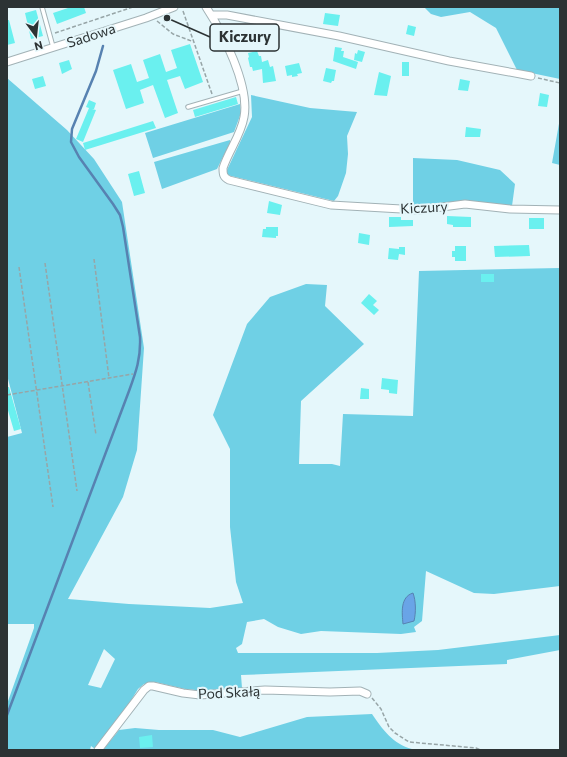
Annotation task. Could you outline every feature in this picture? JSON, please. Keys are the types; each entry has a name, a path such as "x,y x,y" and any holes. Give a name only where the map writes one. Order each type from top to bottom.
{"street":[{"name":"Sadowa","path":"7,62 146,18 174,7"},
{"name":"Kiczury","path":"206,7 212,15 231,55 243,91 245,108 243,122 223,168 225,178 331,205 419,210 465,204 510,209 560,210"},
{"path":"212,15 227,15 340,36 449,61 531,76"},
{"name":"Pod Skałą","path":"98,750 144,690 149,686 160,686 200,695 265,690 330,692 360,691 367,694"}],"lane":[{"path":"42,7 53,47"},
{"path":"188,107 243,91"}],"path":[{"path":"55,33 133,7"},
{"path":"183,11 214,100"},
{"path":"157,21 173,34 194,42"},
{"path":"531,76 560,82"},
{"path":"94,259 109,378"},
{"path":"45,263 77,491"},
{"path":"19,267 53,507"},
{"path":"7,395 133,374"},
{"path":"88,381 96,435"},
{"path":"367,694 381,709 389,727 398,736 409,742 476,748 481,750"}],"shaded area":[{"path":"424,7 560,7 560,79 517,70 496,28 470,12 441,17 431,14"},
{"path":"7,78 67,130 94,159 122,202 144,348 137,450 123,497 68,599 210,608 243,603 236,582 230,527 230,449 213,415 247,324 270,297 306,284 327,285 325,306 364,344 301,401 299,464 332,464 340,466 343,414 413,416 419,271 560,268 560,586 494,594 474,593 426,571 422,621 414,627 416,632 401,634 321,631 301,634 278,627 264,619 247,622 242,644 236,648 238,653 377,653 438,650 560,635 560,650 507,660 507,664 241,675 242,688 206,691 185,689 155,682 144,684 138,689 122,715 95,749 91,746 90,750 7,750 7,704 34,628 34,624 7,624 7,437 22,433 7,375","holes":["104,649 115,659 101,688 88,685"]},
{"path":"251,95 310,108 357,112 347,136 348,154 346,173 338,196 334,201 227,175 227,170 252,117"},
{"path":"240,104 241,113 234,132 153,158 145,133"},
{"path":"560,118 560,165 552,163"},
{"path":"230,140 230,143 217,169 162,189 154,162"},
{"path":"413,158 457,160 500,170 515,184 512,206 463,201 413,207"},
{"path":"413,593 415,600 414,621 403,624 402,610 404,602 409,595"},
{"path":"372,714 384,730 399,744 412,749 420,750 103,750 119,730 135,728 159,730 213,730 240,737 307,717"}],"building":[{"path":"71,7 84,7 86,13 57,24 53,13"},
{"path":"36,10 43,36 31,39 25,13"},
{"path":"325,13 340,15 338,26 323,24"},
{"path":"7,20 9,20 15,43 7,45"},
{"path":"408,25 416,27 414,36 406,34"},
{"path":"190,44 203,82 185,89 180,76 167,80 178,113 165,118 153,85 140,90 144,103 126,109 113,70 131,64 137,82 149,78 143,60 160,54 166,72 177,68 171,50"},
{"path":"335,47 342,48 341,51 344,51 343,57 358,62 356,69 333,61"},
{"path":"358,50 365,52 362,62 354,60 355,53 357,54"},
{"path":"257,51 259,56 261,56 262,62 268,60 270,67 273,66 276,81 263,83 262,69 253,71 252,67 250,67 248,53"},
{"path":"69,60 72,69 62,74 59,63"},
{"path":"402,62 409,62 409,76 402,76"},
{"path":"299,63 302,73 297,74 298,76 287,76 285,66"},
{"path":"326,68 336,70 334,81 331,83 323,81"},
{"path":"379,72 391,76 387,96 374,95"},
{"path":"43,76 46,86 35,89 32,79"},
{"path":"460,79 470,81 468,91 458,90"},
{"path":"540,93 549,95 547,107 538,106"},
{"path":"236,97 238,104 195,117 193,110"},
{"path":"89,100 96,103 94,109 92,109 96,110 83,142 76,139 89,108 86,107"},
{"path":"153,121 156,128 85,150 83,143"},
{"path":"466,127 481,129 480,137 465,137"},
{"path":"139,171 145,193 134,196 128,174"},
{"path":"269,201 282,205 280,215 267,213"},
{"path":"447,216 471,217 471,227 453,227 453,225 447,224"},
{"path":"389,217 401,217 401,220 413,220 413,226 389,227"},
{"path":"529,218 544,218 544,229 529,229"},
{"path":"266,227 278,227 278,236 276,236 276,238 262,237 263,229 266,229"},
{"path":"359,233 370,235 369,245 358,243"},
{"path":"529,245 530,256 495,257 494,246"},
{"path":"455,246 466,246 466,261 455,261 455,257 452,257 452,251 455,251"},
{"path":"399,247 405,247 405,255 399,254 398,260 388,259 389,248 399,249"},
{"path":"481,274 494,274 494,282 481,282"},
{"path":"369,294 377,301 373,305 379,310 374,315 361,303"},
{"path":"382,378 398,380 397,394 389,393 389,390 381,389"},
{"path":"7,387 9,387 21,429 14,431 7,407"},
{"path":"361,388 369,389 369,399 360,399"},
{"path":"152,735 153,747 140,748 139,737"}],"waterway":[{"path":"7,715 129,391 139,358 140,337 120,215 79,157 71,142 72,129 96,71 103,46"}],"place":[{"name":"Kiczury","path":"167,18"}]}
